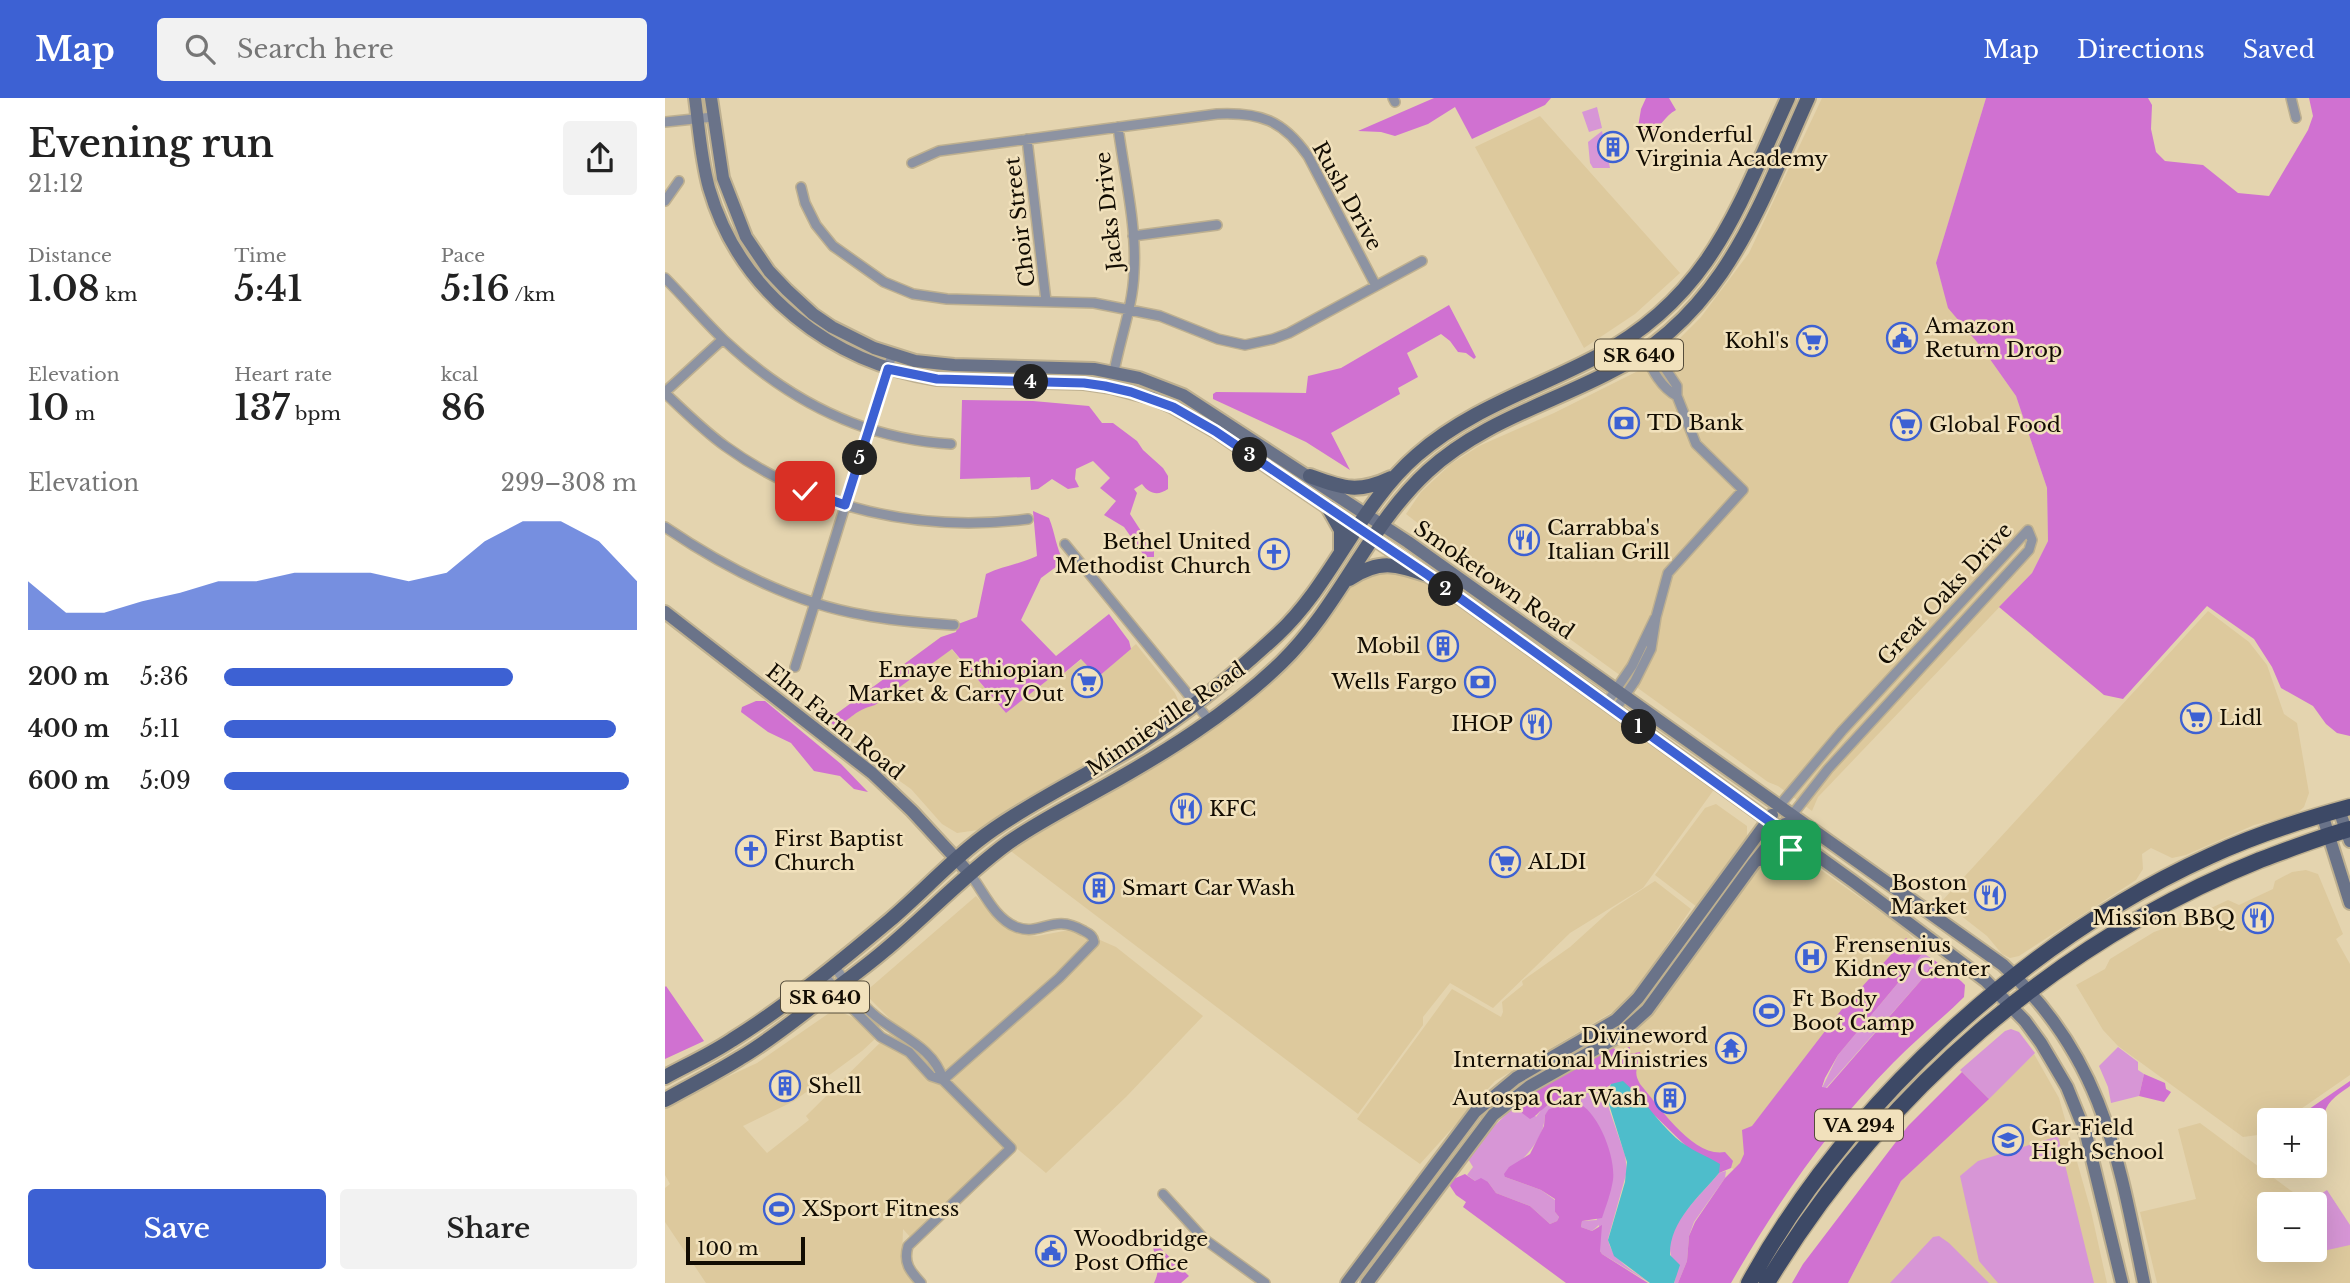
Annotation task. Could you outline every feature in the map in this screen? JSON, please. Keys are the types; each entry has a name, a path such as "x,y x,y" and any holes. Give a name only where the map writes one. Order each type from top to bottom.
{"highway":[{"name":"VA 294","path":"1748,1283 1804,1195 1853,1131 1952,1029 1998,991 2081,929 2164,879 2246,840 2345,808"},
{"name":"VA 294","path":"1767,1283 1830,1191 1880,1130 1941,1066 2011,1005 2113,934 2203,884 2328,836 2349,833"}],"main road":[{"name":"Smoketown Road","path":"695,98 705,168 717,209 737,251 762,286 793,317 828,342 888,369 937,379 1084,383 1131,392 1173,407 1199,421 1428,575 1931,938 1998,991 2041,1043 2077,1110 2093,1161 2122,1283"},
{"name":"Smoketown Road","path":"711,98 719,162 727,194 746,237 769,271 802,305 823,321 853,338 893,355 942,364 1074,368 1114,372 1153,382 1183,395 1367,514 1938,917 2016,977 2030,991 2071,1046 2094,1089 2106,1120 2144,1283"},
{"name":"Minnieville Road","path":"665,1077 728,1042 829,970 908,905 978,841 1011,818 1136,745 1196,705 1242,667 1291,621 1396,476 1431,443 1472,415 1594,358 1634,334 1671,305 1709,259 1728,227 1788,98"},
{"name":"Minnieville Road","path":"665,1100 744,1056 841,985 892,944 970,874 1028,830 1146,762 1246,693 1281,663 1311,628 1382,525 1419,480 1467,441 1486,429 1606,374 1645,351 1670,332 1699,304 1733,258 1808,98"},
{"path":"1310,476 1354,489 1374,486 1396,476"},
{"path":"1328,507 1342,530 1341,552"},
{"path":"1345,582 1361,571 1380,565 1398,565 1428,575"},
{"name":"Elm Farm Road","path":"665,612 872,773 912,811 970,874"},
{"path":"1347,1283 1475,1112 1498,1091 1526,1072 1594,1034 1621,1015 1655,977 1779,806"},
{"path":"2345,808 2349,833"},
{"path":"2322,814 2350,903"},
{"path":"1367,1283 1486,1124 1514,1097 1530,1086 1595,1051 1630,1027 1666,986 1753,864 1792,816"},
{"path":"1753,864 1765,855 1779,851 1813,853"},
{"path":"1621,1015 1630,1027"},
{"path":"1444,1153 1456,1162"}],"street":[{"path":"2291,98 2295,118"},
{"name":"Rush Drive","path":"912,163 939,151 1229,114 1252,116 1282,126 1308,156 1376,286"},
{"path":"665,122 713,117"},
{"name":"Jacks Drive","path":"1114,372 1135,272 1133,236 1118,127"},
{"name":"Choir Street","path":"1027,139 1047,302"},
{"path":"665,201 679,181"},
{"path":"801,187 809,213 825,238 864,270 900,290 930,298 1094,303 1160,316 1219,339 1245,345 1289,333 1422,261"},
{"path":"1133,236 1217,225"},
{"path":"665,278 723,339 786,390 829,414 868,430 910,440 951,444"},
{"path":"1610,707 1643,668 1651,649 1664,582 1674,564 1743,490 1696,443 1677,397 1677,386 1655,353 1645,351 1634,334"},
{"path":"723,339 665,392 714,438 741,457 805,491 888,517 979,524 1028,519"},
{"path":"795,667 893,355"},
{"path":"665,527 733,568 815,603 863,615 954,625"},
{"name":"Great Oaks Drive","path":"1779,806 1842,731 2028,530 2032,540 2029,550 1828,769 1792,816"},
{"path":"1065,544 1209,720"},
{"path":"943,1080 1068,970 1094,942 1091,935 1068,923 1018,928 1001,917 970,874"},
{"path":"829,970 881,1037 909,1052 931,1076 943,1080 1011,1148 908,1246 906,1260 911,1273 921,1283"},
{"path":"1163,1194 1204,1239 1265,1283"}],"shaded area":[{"path":"1434,98 1551,98 1545,105 1472,139 1455,107 1428,124 1395,136 1358,131"},
{"path":"1646,98 1669,98 1676,110 1649,134 1638,127"},
{"path":"1822,98 1986,98 1936,264 1949,308 2016,396 2047,488 2048,541 2032,573 1818,797 1812,811 1538,616 1406,514 1421,492 1451,464 1479,446 1554,413 1638,371 1671,347 1701,317 1749,253"},
{"path":"1986,98 2148,98 2152,105 2151,129 2156,152 2165,161 2203,165 2238,193 2269,196 2308,130 2313,116 2309,98 2350,98 2350,736 2337,733 2326,724 2313,706 2281,688 2272,667 2254,639 2207,606 2123,699 2104,695 1999,607 2032,573 2048,541 2047,488 2016,396 1982,348 1948,308 1936,263"},
{"path":"1597,107 1602,128 1589,132 1582,112"},
{"path":"1540,116 1680,273 1635,314 1584,348 1475,147"},
{"path":"1602,131 1610,168 1593,168 1588,142"},
{"path":"1449,305 1476,357 1474,359 1466,353 1458,352 1441,334 1407,353 1418,377 1398,388 1400,394 1331,433 1350,470 1306,442 1213,399 1216,392 1306,393 1308,376 1341,368"},
{"path":"962,400 1033,401 1089,406 1102,423 1113,423 1137,441 1168,476 1168,489 1161,493 1154,493 1142,484 1134,489 1137,493 1130,514 1154,551 1154,557 1145,557 1124,527 1104,515 1116,501 1100,488 1110,478 1093,461 1076,469 1075,479 1079,487 1068,489 1052,479 1038,489 1031,490 1030,477 960,479"},
{"path":"1033,511 1049,518 1064,561 1041,578 1021,620 1056,656 1109,614 1129,641 1131,649 1098,677 1081,659 1058,678 1054,675 1006,713 952,649 875,705 857,712 836,727 828,720 941,637 956,632 958,624 977,617 986,574 1037,556"},
{"path":"1409,569 1718,784 1643,888 1570,933 1493,1008 1450,983 1423,1017 1423,1025 1358,1114 1004,846 1246,693 1361,571"},
{"path":"2208,611 2249,642 2267,665 2284,714 2297,723 2309,793 2304,807 2295,815 2254,825 2186,855 2172,858 2151,848 2142,854 2143,869 2136,880 2019,956 2010,958 2002,954 1987,936 1942,901"},
{"path":"941,637 1006,713 1054,675 1058,678 1082,659 1098,677 1136,644 1178,700 1176,707 1130,739 1014,805 978,830 957,833 942,824 911,789 877,765 828,720"},
{"path":"756,701 765,701 841,764 868,792 854,789 840,776 814,771 791,743 768,732 741,712 742,707"},
{"path":"1716,804 1747,826 1747,839 1697,907 1655,875 1705,808"},
{"path":"1773,855 1804,858 1904,929 1920,946 1820,1060 1753,1180 1689,1144 1671,1129 1606,1049 1621,1038 1754,870"},
{"path":"2306,870 2318,874 2343,934 2336,939 2350,964 2350,1075 2302,1108 2257,1108 2257,1135 2243,1137 2118,1046 2103,1030 2076,985 2105,969 2110,959 2154,932 2228,900 2239,905 2273,889 2275,881 2292,872"},
{"path":"1655,881 1691,909 1626,1004 1495,1081 1420,1164 1357,1119 1452,989 1501,1017 1502,1002 1523,985 1522,981 1570,947 1612,909"},
{"path":"976,896 997,920 1023,934 1037,936 1075,929 1116,947 1203,1016 1126,1097 1046,1173 1009,1142 911,1238 903,1229 902,1260 914,1283 706,1283 665,1222 665,1188 670,1184 665,1175 665,1106 757,1063 835,1009 856,1019 876,1038 794,1101 743,1126 767,1153 809,1120 806,1116 897,1026 864,993"},
{"path":"1906,938 1923,953 1838,1055 1822,1087 1827,1088 1923,978 1934,960 1965,985 1964,997 1901,1055 1825,1140 1766,1224 1731,1283 1678,1283 1687,1261 1689,1236 1695,1222 1744,1154 1742,1130 1752,1126 1842,1009"},
{"path":"1923,953 1934,960 1923,978 1826,1088 1822,1088 1838,1055"},
{"path":"665,987 704,1041 665,1059"},
{"path":"2011,1029 2019,1032 2035,1053 1989,1099 1960,1070 2005,1031"},
{"path":"1628,1047 1630,1054 1640,1052 1636,1072 1638,1081 1667,1117 1701,1147 1713,1152 1725,1152 1733,1161 1731,1168 1719,1173 1719,1164 1689,1149 1643,1104 1611,1084 1598,1091 1566,1095 1530,1119 1522,1113 1524,1097 1613,1048 1623,1053"},
{"path":"2118,1047 2138,1062 2138,1070 2144,1074 2139,1096 2111,1103 2099,1066"},
{"name":"Gar-Field High School","path":"2034,1054 2059,1098 2091,1211 2107,1283 1848,1283 1901,1181"},
{"path":"1962,1072 1989,1099 1901,1181 1848,1283 1792,1283 1803,1264 1908,1126"},
{"path":"2144,1074 2165,1083 2166,1089 2171,1092 2164,1102 2139,1096"},
{"path":"2350,1081 2350,1086 2335,1097 2327,1108 2311,1108"},
{"path":"1607,1089 1606,1100 1625,1155 1627,1171 1608,1239 1618,1259 1650,1283 1602,1254 1599,1225 1592,1231 1581,1227 1582,1221 1597,1220 1576,1102 1554,1107 1545,1115 1541,1134 1536,1142 1505,1177 1541,1190 1555,1200 1555,1212 1559,1217 1557,1221 1550,1224 1530,1206 1496,1193 1488,1182 1475,1181 1467,1175 1473,1167 1468,1159 1487,1133 1524,1097 1536,1117 1542,1109 1572,1093 1584,1094"},
{"path":"1576,1102 1591,1114 1604,1135 1613,1170 1611,1190 1602,1218 1582,1221 1581,1227 1592,1231 1602,1225 1602,1254 1648,1283 1566,1283 1463,1207 1466,1202 1456,1195 1450,1186 1451,1180 1465,1174 1475,1181 1481,1178 1488,1182 1496,1193 1530,1206 1550,1224 1557,1221 1559,1217 1555,1212 1555,1199 1541,1190 1505,1177 1504,1174 1509,1167 1530,1154 1549,1109"},
{"path":"2200,1123 2257,1165 2257,1178 2274,1178 2293,1192 2257,1192 2257,1262 2327,1262 2327,1245 2350,1235 2350,1283 2157,1283 2140,1212 2196,1199 2178,1129"},
{"path":"2058,1136 2094,1283 1998,1283 1979,1261 1960,1176 1978,1161"},
{"path":"1726,1171 1725,1178 1694,1222 1689,1236 1687,1261 1678,1283 1674,1283 1676,1273 1670,1246 1672,1236 1689,1207 1719,1173"},
{"path":"2327,1190 2350,1225 2350,1245 2327,1250 2327,1192 2324,1192"},
{"path":"1939,1236 1989,1283 1890,1283 1933,1237"},
{"path":"1149,1237 1189,1276 1181,1283 1154,1283 1158,1265"}],"water":[{"path":"1623,1081 1676,1138 1720,1164 1719,1173 1687,1211 1674,1232 1670,1255 1680,1265 1674,1283 1650,1283 1614,1256 1608,1240 1625,1182 1627,1162 1606,1095 1611,1084"}],"place":[{"name":"Wonderful Virginia Academy","path":"1613,147"},
{"name":"Amazon Return Drop","path":"1902,338"},
{"name":"Kohl's","path":"1812,341"},
{"name":"TD Bank","path":"1624,423"},
{"name":"Global Food","path":"1906,425"},
{"name":"Carrabba's Italian Grill","path":"1524,540"},
{"name":"Bethel United Methodist Church","path":"1274,554"},
{"name":"Mobil","path":"1443,646"},
{"name":"Emaye Ethiopian Market & Carry Out","path":"1087,682"},
{"name":"Wells Fargo","path":"1480,682"},
{"name":"Lidl","path":"2196,718"},
{"name":"IHOP","path":"1536,724"},
{"name":"KFC","path":"1186,809"},
{"name":"First Baptist Church","path":"751,851"},
{"name":"ALDI","path":"1505,862"},
{"name":"Smart Car Wash","path":"1099,888"},
{"name":"Boston Market","path":"1990,895"},
{"name":"Mission BBQ","path":"2258,918"},
{"name":"Frensenius Kidney Center","path":"1811,957"},
{"name":"Ft Body Boot Camp","path":"1769,1011"},
{"name":"Divineword International Ministries","path":"1731,1048"},
{"name":"Shell","path":"785,1086"},
{"name":"Autospa Car Wash","path":"1670,1098"},
{"name":"Gar-Field High School","path":"2008,1140"},
{"name":"XSport Fitness","path":"779,1209"},
{"name":"Woodbridge Post Office","path":"1051,1251"}],"route":[{"path":"805,491 845,505 888,369 915,376 963,381 1084,383 1152,398 1199,421 1428,575 1813,853 1791,850"}]}
